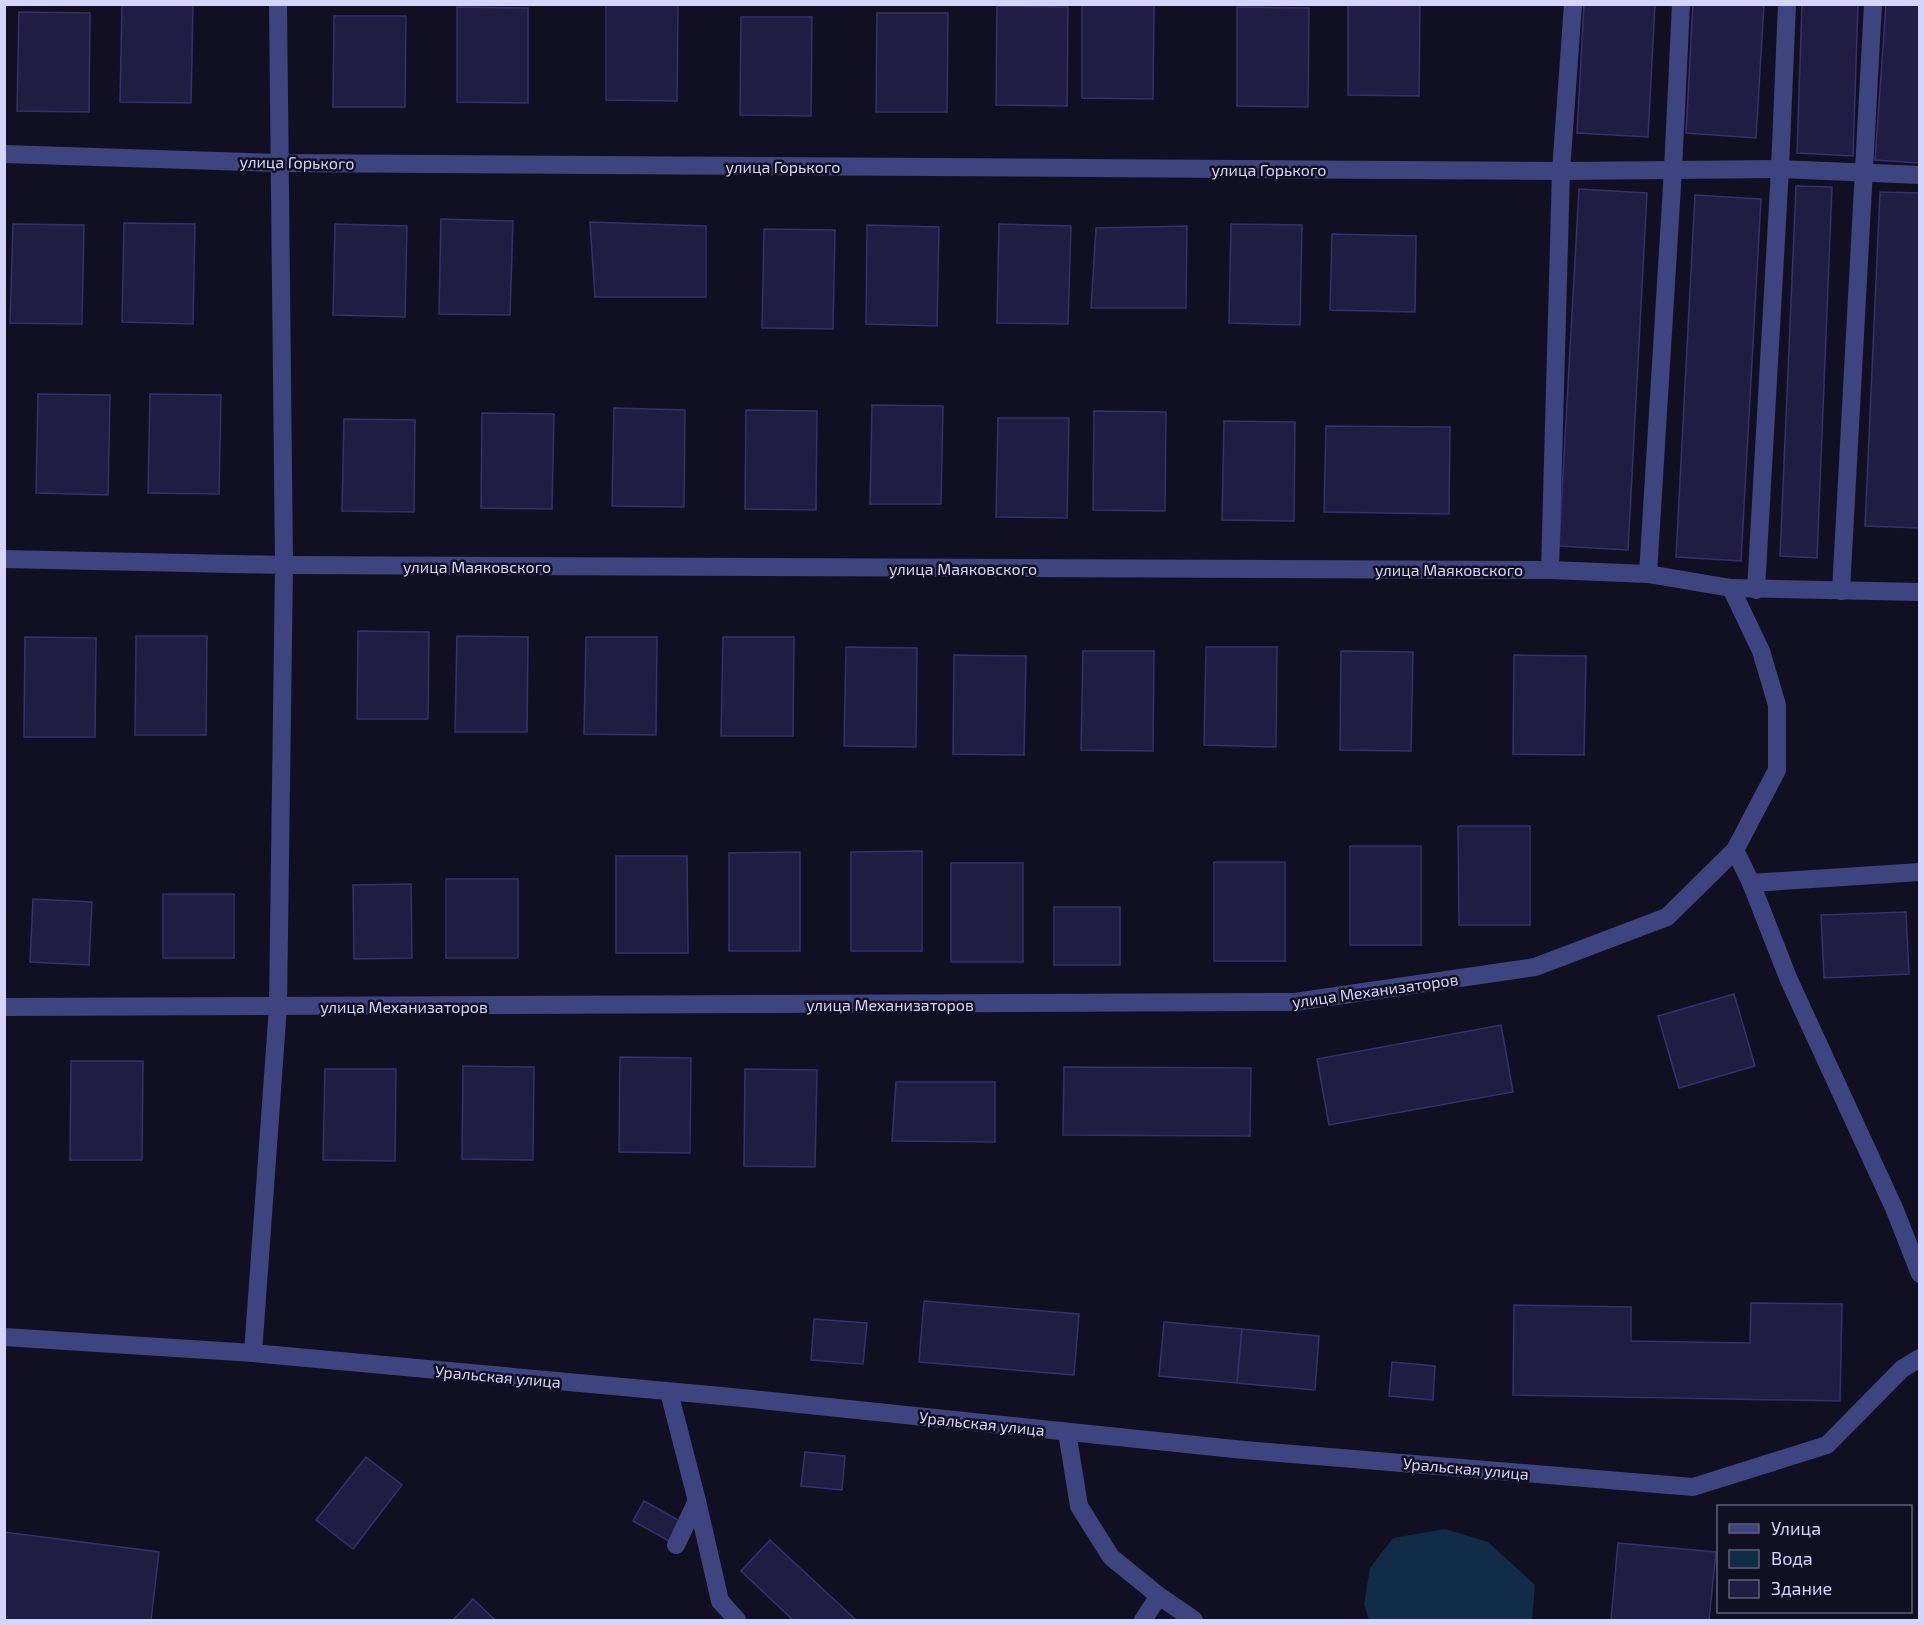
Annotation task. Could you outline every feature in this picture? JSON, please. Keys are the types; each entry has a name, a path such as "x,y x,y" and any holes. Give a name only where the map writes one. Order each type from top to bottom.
{"street":[{"path":"253,1353 278,1007 284,565 278,4"},
{"path":"1550,570 1561,171 1573,4"},
{"path":"1648,574 1681,4"},
{"path":"1756,590 1787,4"},
{"path":"1841,591 1872,4"},
{"name":"улица Горького","path":"4,154 279,163 1561,171 1780,169 1920,175"},
{"name":"улица Маяковского","path":"4,559 284,565 1550,570 1648,574 1756,590 1920,592"},
{"name":"улица Механизаторов","path":"4,1007 1295,1002 1535,967 1667,916 1735,850 1776,770 1777,705 1761,651 1731,588"},
{"path":"1735,850 1751,883 1789,980 1894,1208 1920,1274"},
{"path":"1751,883 1920,872"},
{"name":"Уральская улица","path":"4,1337 253,1353 1244,1450 1693,1487 1827,1445 1902,1369 1920,1358"},
{"path":"669,1392 720,1601 737,1620"},
{"path":"1067,1432 1079,1506 1111,1557 1159,1596 1194,1620"},
{"path":"676,1545 697,1501"},
{"path":"1143,1620 1159,1596"}],"water":[{"path":"1445,1529 1488,1542 1535,1585 1532,1620 1369,1620 1364,1604 1370,1568 1393,1538"}],"building":[{"path":"122,4 193,4 191,103 120,102"},
{"path":"606,4 678,4 677,101 606,100"},
{"path":"1082,4 1154,4 1153,99 1082,98"},
{"path":"1348,4 1420,4 1419,96 1348,95"},
{"path":"1584,4 1655,4 1648,137 1577,133"},
{"path":"1693,4 1764,4 1756,138 1686,133"},
{"path":"1802,4 1858,4 1853,156 1797,153"},
{"path":"1886,4 1920,4 1920,163 1875,160"},
{"path":"997,6 1068,7 1067,106 996,105"},
{"path":"457,7 528,8 528,103 457,102"},
{"path":"1237,7 1309,8 1308,107 1237,106"},
{"path":"19,12 90,13 89,112 17,111"},
{"path":"877,13 948,13 947,112 876,112"},
{"path":"334,16 406,16 405,107 333,107"},
{"path":"741,17 812,17 811,116 740,115"},
{"path":"1796,186 1832,187 1817,558 1780,556"},
{"path":"1579,189 1647,193 1628,550 1559,546"},
{"path":"1880,192 1920,193 1920,528 1865,526"},
{"path":"1695,195 1761,199 1741,561 1676,557"},
{"path":"441,219 513,221 510,315 439,314"},
{"path":"590,222 706,226 706,297 595,297"},
{"path":"124,223 195,224 193,324 122,322"},
{"path":"13,224 84,225 82,324 10,323"},
{"path":"335,224 407,226 405,317 333,315"},
{"path":"999,224 1071,226 1068,324 997,323"},
{"path":"1231,224 1302,225 1300,325 1229,323"},
{"path":"867,225 939,227 937,326 866,324"},
{"path":"1187,226 1186,308 1091,308 1096,228"},
{"path":"764,229 835,230 833,329 762,328"},
{"path":"1332,234 1416,236 1415,312 1330,310"},
{"path":"38,394 110,395 108,495 36,493"},
{"path":"150,394 221,395 219,494 148,493"},
{"path":"872,405 943,406 941,504 870,504"},
{"path":"614,408 685,410 684,507 612,506"},
{"path":"746,410 817,411 816,510 745,509"},
{"path":"1094,411 1166,412 1165,511 1093,510"},
{"path":"482,413 554,414 552,509 481,508"},
{"path":"998,418 1069,418 1067,518 996,517"},
{"path":"344,419 415,420 414,512 342,511"},
{"path":"1224,421 1295,422 1294,521 1222,520"},
{"path":"1326,426 1450,427 1449,514 1324,512"},
{"path":"358,631 429,632 428,719 357,719"},
{"path":"136,636 207,636 206,735 135,735"},
{"path":"457,636 528,637 527,732 455,732"},
{"path":"25,637 96,638 95,737 24,737"},
{"path":"586,637 657,637 656,735 584,734"},
{"path":"723,637 794,637 793,736 721,736"},
{"path":"846,647 917,648 916,747 844,746"},
{"path":"1206,647 1277,647 1276,747 1204,745"},
{"path":"1083,651 1154,651 1153,751 1081,750"},
{"path":"1341,651 1413,652 1411,751 1340,750"},
{"path":"954,655 1026,656 1024,755 953,754"},
{"path":"1514,655 1586,656 1584,755 1513,754"},
{"path":"1458,826 1530,826 1530,925 1459,925"},
{"path":"1350,846 1421,846 1421,945 1350,945"},
{"path":"922,851 922,951 851,951 851,852"},
{"path":"800,852 800,951 729,951 729,853"},
{"path":"616,856 687,856 688,953 616,953"},
{"path":"1214,862 1285,862 1285,961 1214,961"},
{"path":"951,863 1023,863 1023,962 951,962"},
{"path":"446,879 518,879 518,958 446,958"},
{"path":"411,884 412,958 354,959 353,885"},
{"path":"163,894 234,894 234,958 163,958"},
{"path":"33,899 92,902 89,965 30,962"},
{"path":"1054,907 1120,907 1120,965 1054,965"},
{"path":"1906,912 1909,974 1824,978 1821,915"},
{"path":"1734,994 1755,1066 1679,1088 1658,1016"},
{"path":"1501,1025 1513,1092 1329,1125 1317,1059"},
{"path":"620,1057 691,1058 690,1153 619,1152"},
{"path":"71,1061 143,1061 142,1160 70,1160"},
{"path":"463,1066 534,1067 533,1160 462,1159"},
{"path":"1064,1067 1251,1068 1250,1136 1063,1135"},
{"path":"325,1069 396,1069 395,1161 323,1160"},
{"path":"745,1069 817,1070 815,1167 744,1166"},
{"path":"896,1082 995,1082 995,1142 892,1141"},
{"path":"924,1301 1079,1314 1074,1375 919,1362"},
{"path":"1751,1303 1842,1304 1840,1401 1513,1395 1514,1305 1631,1307 1631,1341 1750,1343"},
{"path":"814,1319 867,1323 863,1364 811,1360"},
{"path":"1164,1322 1242,1329 1237,1383 1159,1376"},
{"path":"1242,1329 1319,1336 1315,1390 1237,1383"},
{"path":"1392,1362 1435,1366 1433,1400 1389,1396"},
{"path":"805,1452 845,1456 842,1490 801,1486"},
{"path":"366,1457 402,1485 353,1549 316,1520"},
{"path":"644,1501 680,1521 669,1541 633,1521"},
{"path":"4,1532 159,1552 151,1620 4,1620"},
{"path":"770,1540 856,1620 793,1620 741,1571"},
{"path":"1618,1543 1716,1552 1709,1620 1611,1620"},
{"path":"473,1599 495,1620 453,1620"}]}
